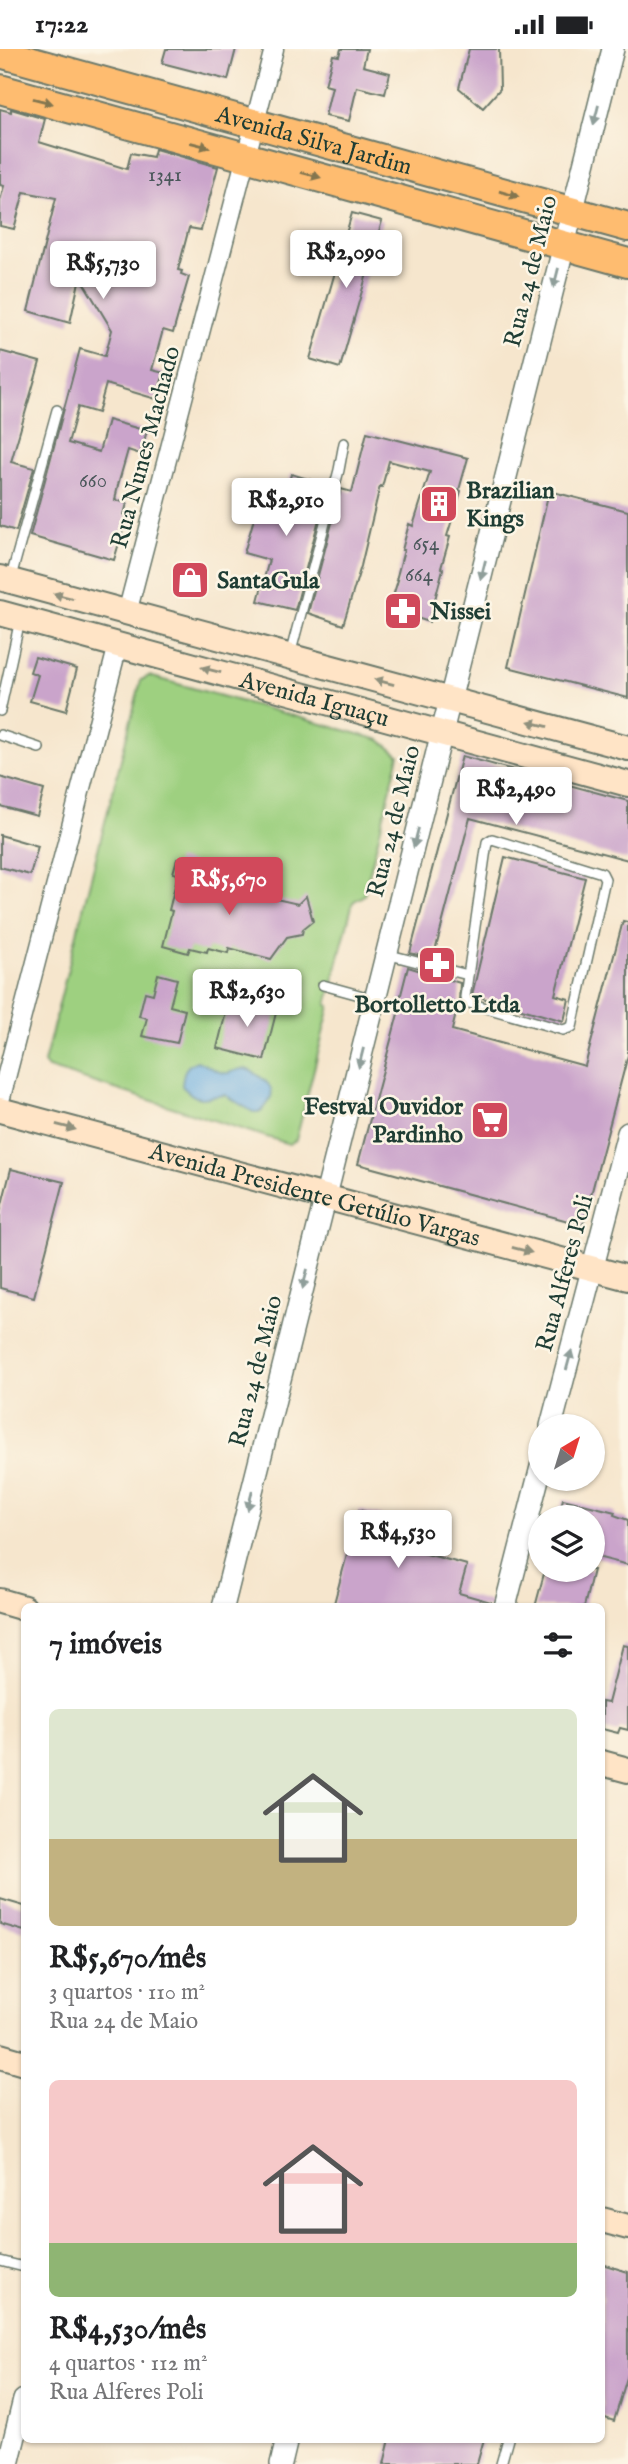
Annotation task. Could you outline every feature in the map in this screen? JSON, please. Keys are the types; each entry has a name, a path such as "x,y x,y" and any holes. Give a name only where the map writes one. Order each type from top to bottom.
{"main road":[{"name":"Avenida Silva Jardim","path":"0,53 628,227"},
{"path":"87,113 111,84"},
{"name":"Avenida Silva Jardim","path":"0,89 628,263"},
{"path":"147,94 162,134"},
{"path":"449,177 481,222"},
{"name":"Avenida Iguaçu","path":"3,581 628,748"},
{"name":"Avenida Iguaçu","path":"10,616 628,784"},
{"path":"533,758 584,737"},
{"name":"Avenida Presidente Getúlio Vargas","path":"0,1110 628,1279"},
{"path":"0,1601 21,1607"},
{"path":"605,1764 628,1770"},
{"path":"0,2056 21,2062"},
{"path":"605,2221 628,2227"}],"street":[{"name":"Rua Nunes Machado","path":"127,613 274,49"},
{"name":"Rua 24 de Maio","path":"224,1603 613,49"},
{"path":"0,1101 118,645"},
{"name":"Rua Alferes Poli","path":"554,1414 628,1133"},
{"path":"506,1603 535,1491"},
{"path":"8,2464 21,2412"},
{"path":"281,2464 286,2443"}],"lane":[{"path":"3,581 57,410"},
{"path":"289,657 340,470 344,443"},
{"path":"0,711 10,616"},
{"path":"0,735 39,748"},
{"path":"492,839 601,873 605,879 572,1027 562,1030 469,1003 466,997 468,975 487,842 492,839"},
{"path":"387,954 468,975"},
{"path":"323,985 375,999"},
{"path":"0,2261 21,2266"},
{"path":"501,2464 507,2443"}],"green space":[{"path":"149,676 380,740 399,755 364,895 353,902 296,1140 289,1144 48,1068 44,1063 141,680"}],"water":[{"path":"197,1061 223,1073 241,1069 252,1071 269,1085 272,1093 269,1102 261,1112 253,1112 225,1095 202,1098 193,1095 182,1086 182,1081 187,1068"}],"building":[{"path":"166,49 236,49 228,80 162,63"},
{"path":"341,49 367,49 363,66 390,73 385,94 357,87 349,121 325,116 332,87 325,85 333,55 339,56"},
{"path":"469,49 499,49 500,89 483,108 459,88"},
{"path":"0,109 11,112 11,109 45,119 39,142 127,169 131,153 153,157 155,149 218,167 201,230 189,228 178,270 189,277 173,333 163,330 152,370 164,373 156,399 106,384 98,413 78,407 68,443 99,452 108,420 147,431 140,454 128,450 118,485 115,500 127,503 124,515 127,516 114,560 30,536 80,349 105,356 112,330 80,277 70,323 28,311 56,198 24,192 14,229 0,226 0,201 4,186 0,185"},
{"path":"352,213 382,221 340,368 310,359"},
{"path":"0,351 40,362 11,462 34,468 16,531 0,526"},
{"path":"367,432 468,458 447,536 450,537 429,622 389,609 398,580 409,524 413,526 430,472 389,461 343,625 308,613 341,489 352,492"},
{"path":"291,474 328,485 295,610 258,601 269,560 244,553 262,491 285,498"},
{"path":"549,491 628,511 628,698 508,667"},
{"path":"35,657 77,669 66,711 30,701 38,675 30,672"},
{"path":"462,756 628,801 628,860 470,818 433,959 410,953"},
{"path":"0,777 44,790 37,816 0,806"},
{"path":"0,835 38,846 30,875 0,867"},
{"path":"505,857 585,878 555,995 569,999 564,1021 472,995"},
{"path":"177,859 210,868 205,887 251,900 264,884 267,897 298,904 306,896 313,921 303,929 302,934 287,937 271,959 229,948 228,953 208,948 207,952 190,948 188,953 163,946 178,874 173,873"},
{"name":"Festval Ouvidor Pardinho","path":"623,921 628,922 628,1055 583,1225 358,1164 408,967 460,983 452,1030 585,1066"},
{"path":"158,974 177,979 170,1006 185,1010 177,1043 142,1036 147,1018 139,1016 145,992 153,994"},
{"path":"246,997 265,1002 263,1009 276,1013 264,1060 217,1048 229,1000 244,1004"},
{"path":"11,1169 64,1182 34,1297 0,1288 0,1212"},
{"path":"563,1499 587,1505 561,1505"},
{"path":"359,1510 426,1528 419,1552 467,1565 459,1593 491,1602 491,1603 334,1603"},
{"path":"605,1510 628,1520 628,1565 605,1559"},
{"path":"542,1582 590,1582 585,1603 536,1603"},
{"path":"623,1645 628,1646 628,1730 620,1728 618,1733 605,1730 605,1702 608,1703"},
{"path":"0,1899 21,1905 21,1930 0,1924"},
{"path":"605,2265 628,2272 628,2374 614,2421 605,2418"},
{"path":"389,2443 483,2443 477,2464 384,2464"}],"place":[{"name":"Brazilian Kings","path":"439,504"},
{"name":"SantaGula","path":"190,580"},
{"name":"Nissei","path":"403,611"},
{"name":"Bortolletto Ltda","path":"437,965"},
{"name":"Festval Ouvidor Pardinho","path":"490,1120"}]}
